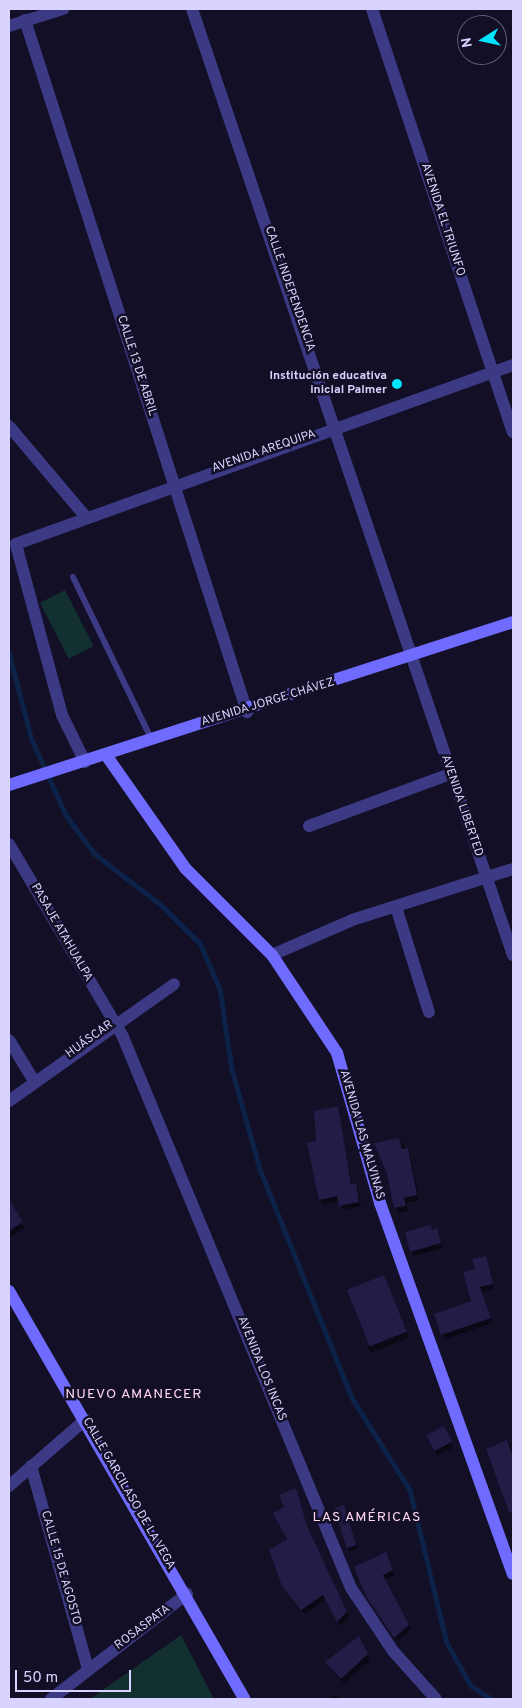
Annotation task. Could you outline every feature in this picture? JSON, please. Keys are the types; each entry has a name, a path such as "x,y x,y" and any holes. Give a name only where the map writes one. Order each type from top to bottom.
{"street":[{"path":"9,26 63,9"},
{"name":"CALLE INDEPENDENCIA","path":"192,9 336,427 410,657"},
{"name":"AVENIDA EL TRIUNFO","path":"372,9 513,432"},
{"name":"CALLE 13 DE ABRIL","path":"26,20 247,712"},
{"name":"AVENIDA AREQUIPA","path":"85,762 62,715 16,544 84,516 513,365"},
{"path":"9,426 84,516"},
{"name":"AVENIDA JORGE CHÁVEZ","path":"9,785 20,777 85,762 151,738 247,712 513,622"},
{"name":"AVENIDA LIBERTED","path":"410,657 513,955"},
{"name":"AVENIDA LAS MALVINAS","path":"106,755 185,868 272,955 337,1053 380,1203 513,1574"},
{"path":"309,826 450,774"},
{"name":"PASAJE ATAHUALPA","path":"9,844 114,1022"},
{"path":"272,955 303,938 513,869"},
{"path":"396,907 430,1012"},
{"name":"HUÁSCAR","path":"9,1100 114,1022 174,984"},
{"name":"AVENIDA LOS INCAS","path":"114,1022 351,1588 393,1651 436,1699"},
{"path":"9,1040 34,1081"},
{"name":"CALLE GARCILASO DE LA VEGA","path":"9,1291 187,1594 245,1699"},
{"path":"9,1486 85,1420"},
{"name":"CALLE 15 DE AGOSTO","path":"31,1466 88,1669"},
{"name":"ROSASPATA","path":"51,1699 187,1594"}],"lane":[{"path":"73,577 151,738"}],"green space":[{"path":"65,590 94,646 69,659 40,603"},
{"path":"181,1635 214,1699 90,1699"}],"building":[{"path":"338,1106 351,1184 356,1183 359,1202 339,1206 337,1196 319,1200 307,1143 316,1141 314,1111"},
{"path":"399,1138 402,1149 408,1148 417,1195 404,1198 406,1206 394,1208 387,1174 374,1143"},
{"path":"9,1200 23,1222 9,1231"},
{"path":"430,1225 432,1230 437,1228 441,1243 410,1252 405,1232"},
{"path":"486,1256 493,1284 480,1287 491,1318 441,1335 434,1314 471,1301 463,1272 475,1269 472,1259"},
{"path":"384,1275 407,1332 370,1347 347,1290"},
{"path":"444,1426 452,1442 434,1451 426,1435"},
{"path":"507,1440 513,1456 513,1512 509,1512 486,1449"},
{"path":"296,1488 307,1526 347,1612 337,1622 323,1595 301,1610 282,1586 269,1550 287,1539 273,1513 284,1507 279,1495"},
{"path":"344,1505 356,1545 347,1548 334,1508"},
{"path":"386,1552 393,1570 383,1575 409,1625 394,1638 366,1596 354,1567"},
{"path":"359,1636 368,1654 341,1679 325,1662"}],"waterway":[{"path":"9,652 32,740 66,815 95,854 160,904 200,943 220,989 232,1069 260,1169 352,1398 410,1490 447,1643 471,1686 492,1699"}],"place":[{"name":"Institución educativa inicial Palmer","path":"397,384"}],"district":[{"name":"NUEVO AMANECER","path":"134,1395"},
{"name":"LAS AMÉRICAS","path":"367,1518"}]}
